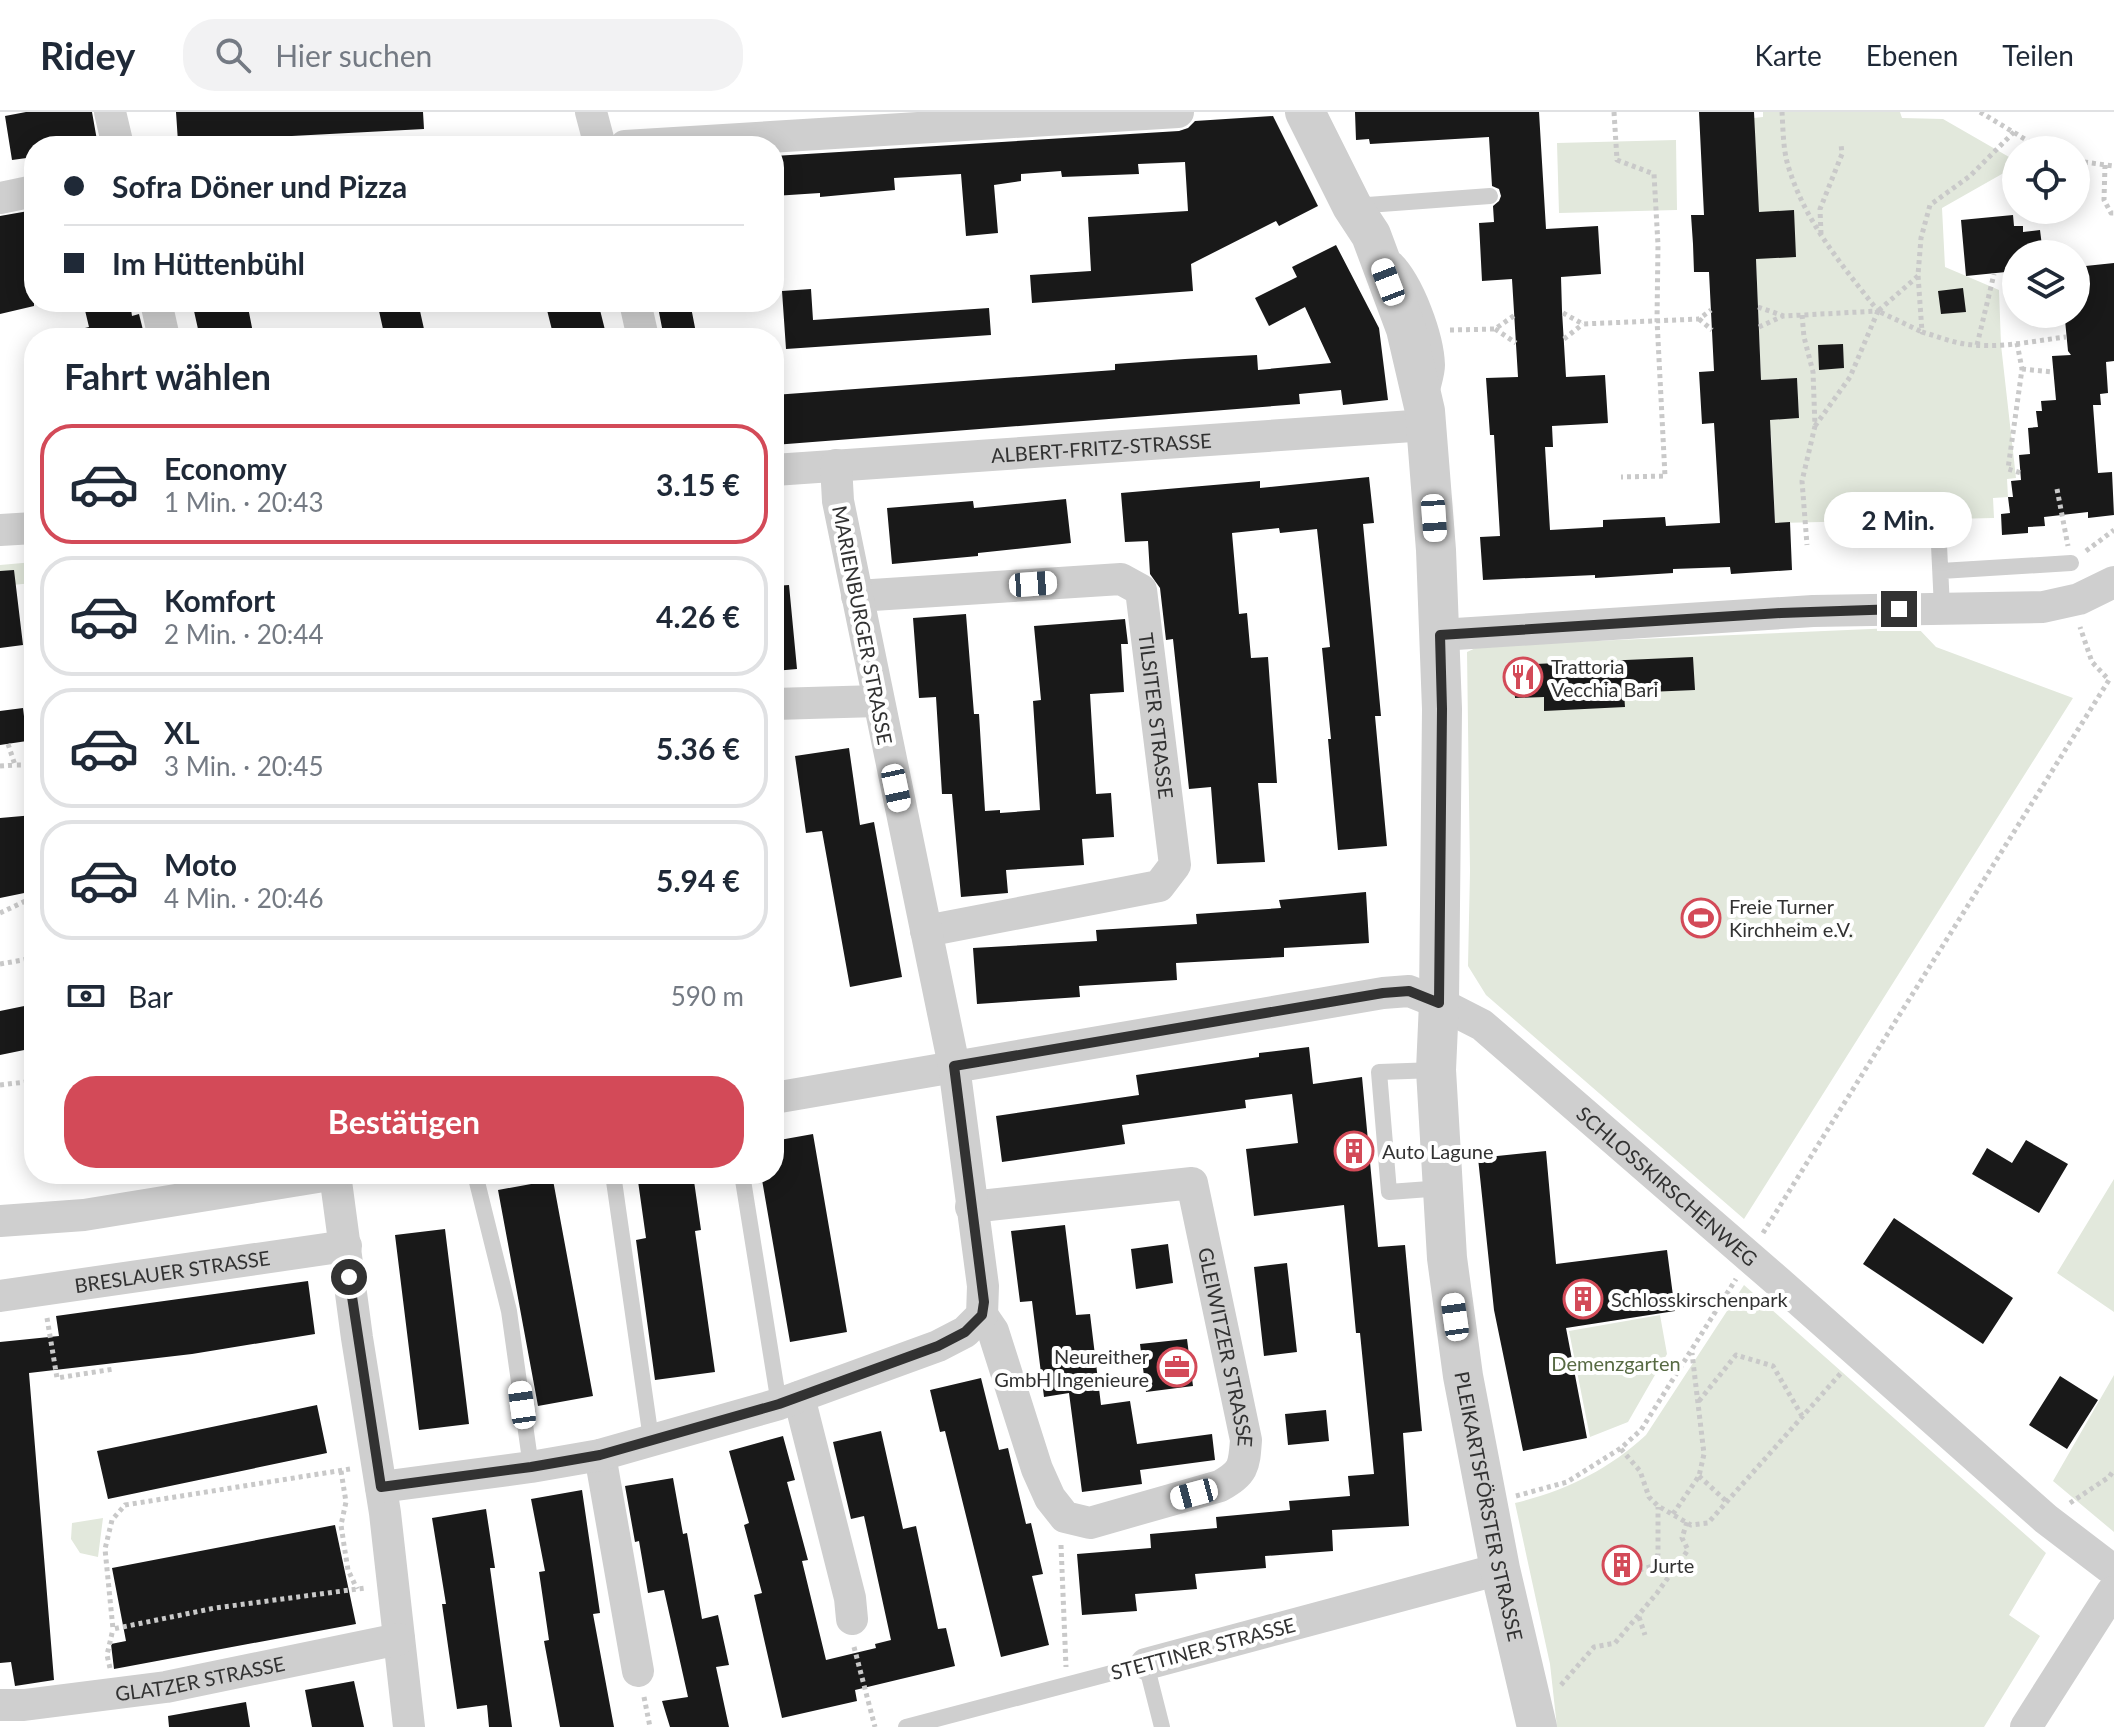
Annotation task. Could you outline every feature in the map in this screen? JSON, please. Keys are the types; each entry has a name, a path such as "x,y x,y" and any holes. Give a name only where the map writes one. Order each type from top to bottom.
{"street":[{"path":"110,112 116,136"},
{"path":"591,112 597,136"},
{"path":"784,136 1178,112"},
{"name":"PLEIKARTSFÖRSTER STRASSE","path":"1305,112 1361,221 1406,329 1426,418 1442,709 1436,1070 1447,1258 1463,1376 1500,1569 1535,1722"},
{"path":"0,198 24,193"},
{"name":"ALBERT-FRITZ-STRASSE","path":"784,469 1426,418"},
{"name":"MARIENBURGER STRASSE","path":"836,465 838,501 954,1066 983,1286 982,1315"},
{"path":"0,530 24,529"},
{"name":"TILSITER STRASSE","path":"857,596 1121,579 1141,590 1175,865 1159,886 926,931"},
{"path":"1440,635 1797,612 2043,607 2072,601 2114,582"},
{"path":"784,704 878,701"},
{"path":"784,1096 1383,993 1409,991 1439,1003"},
{"name":"SCHLOSSKIRSCHENWEG","path":"1439,1003 1482,1025 2112,1578"},
{"name":"GLEIWITZER STRASSE","path":"971,1207 1192,1183 1246,1440 1244,1466 1237,1476 1220,1486 1090,1523 1065,1517"},
{"path":"0,1221 84,1215 275,1184"},
{"path":"337,1184 394,1584 409,1727"},
{"name":"BRESLAUER STRASSE","path":"0,1296 346,1246"},
{"path":"379,1476 531,1467 600,1455 789,1400 938,1346 965,1332 982,1315 993,1331 1037,1469 1050,1498 1065,1517"},
{"path":"789,1400 850,1598 852,1619"},
{"path":"600,1455 638,1671"},
{"name":"STETTINER STRASSE","path":"1146,1664 1500,1569"},
{"path":"2026,1727 2112,1578"},
{"name":"GLATZER STRASSE","path":"0,1705 24,1705 166,1687 399,1639"}],"lane":[{"path":"1361,221 1490,196"},
{"path":"1938,524 1942,608"},
{"path":"1941,571 2071,563"},
{"path":"1436,1070 1379,1072 1389,1192 1443,1188"},
{"path":"477,1184 509,1311 531,1467"},
{"path":"614,1184 651,1439"},
{"path":"744,1184 789,1400"},
{"path":"1146,1664 1162,1727"},
{"name":"STETTINER STRASSE","path":"906,1727 1146,1664"}],"path":[{"path":"1614,112 1617,160 1654,174 1665,476 1621,477"},
{"path":"1782,112 1787,160 1799,196 1822,239 1878,311 1922,332 1964,344 2017,343 2066,337"},
{"path":"1980,112 2020,136"},
{"path":"1922,332 1918,275 1921,238 1930,205 1970,176 2014,132"},
{"path":"1822,239 1820,209 1842,154 1841,144"},
{"path":"2090,163 2114,166"},
{"path":"2105,165 2104,200 2114,213"},
{"path":"1977,345 1994,274"},
{"path":"1815,426 1850,377 1878,311 1918,275"},
{"path":"1758,307 1784,316"},
{"path":"1563,313 1583,324 1699,319 1711,310"},
{"path":"1759,327 1784,316 1878,311"},
{"path":"1441,331 1495,329 1515,315"},
{"path":"1802,315 1813,372 1815,426 1802,481 1807,545"},
{"path":"1699,319 1712,330"},
{"path":"1564,339 1583,324"},
{"path":"1495,329 1516,343"},
{"path":"2017,343 2022,369 2008,469 2021,473"},
{"path":"2022,369 2053,372"},
{"path":"2057,489 2071,563"},
{"path":"1488,1504 1567,1482 1621,1448 1641,1430 1692,1352 2111,682 2092,662 2072,601"},
{"path":"8,744 15,765"},
{"path":"0,766 24,765"},
{"path":"0,913 24,902"},
{"path":"0,964 24,960"},
{"path":"0,1085 24,1082"},
{"path":"43,1289 57,1378 114,1369"},
{"path":"1673,1514 1699,1476 1704,1454 1692,1352"},
{"path":"1621,1448 1640,1471 1649,1497 1658,1506 1691,1525 1708,1523 1858,1354"},
{"path":"1698,1402 1736,1355 1773,1366 1802,1416"},
{"path":"2046,1519 2109,1477 2114,1470"},
{"path":"341,1471 346,1502 341,1525 348,1570 357,1589"},
{"path":"115,1693 107,1655 113,1629 105,1549 112,1520 125,1505 341,1471 379,1476"},
{"path":"1699,1476 1726,1501"},
{"path":"1639,1570 1653,1566 1658,1554 1658,1506"},
{"path":"1065,1517 1060,1534 1067,1683"},
{"path":"1535,1722 1594,1647 1615,1643 1638,1616 1688,1550 1682,1538 1687,1522"},
{"path":"113,1629 215,1608 394,1584"},
{"path":"1638,1616 1645,1635"},
{"path":"852,1619 850,1631 875,1727"}],"green space":[{"path":"1763,112 1900,112 1902,118 1943,119 2002,153 2002,174 1942,208 1945,267 1999,290 2001,345 2016,478 2007,479 2008,497 1993,498 1994,518 1775,523 1771,434 1761,420 1799,418 1797,378 1761,380 1754,118 1763,117"},
{"path":"1676,140 1677,210 1559,213 1557,143"},
{"path":"24,563 24,584 0,586 0,565"},
{"name":"Freie Turner Kirchheim e.V.","path":"1917,627 1936,647 2073,698 1744,1219 1486,995 1468,966 1467,652 1480,646"},
{"path":"2114,1179 2114,1312 2057,1273"},
{"path":"1744,1285 2046,1553 2009,1615 2040,1636 1984,1727 1557,1727 1550,1664 1515,1503 1585,1478 1617,1459 1646,1435"},
{"name":"Demenzgarten","path":"1660,1315 1667,1354 1628,1422 1590,1437 1569,1331"},
{"path":"2114,1375 2114,1532 2053,1481"},
{"path":"103,1518 98,1557 80,1553 71,1539 72,1523"}],"building":[{"path":"26,112 92,112 96,136 24,136 24,158 12,160 5,116"},
{"path":"176,112 423,112 424,129 292,136 178,136"},
{"path":"1355,112 1539,112 1546,229 1598,226 1601,274 1561,277 1562,311 1566,377 1605,375 1608,423 1552,426 1553,447 1545,447 1550,530 1603,527 1603,520 1665,517 1666,526 1720,523 1714,423 1702,424 1699,372 1714,371 1709,272 1694,272 1691,215 1704,215 1699,112 1754,112 1759,212 1794,210 1796,257 1756,259 1761,380 1797,378 1799,418 1770,420 1775,523 1790,522 1792,570 1731,574 1730,567 1673,569 1673,573 1595,578 1595,575 1483,580 1480,537 1500,536 1494,435 1490,435 1486,378 1518,377 1512,279 1482,281 1479,223 1494,222 1493,206 1501,196 1499,189 1492,186 1489,137 1370,144 1369,139 1356,140"},
{"path":"1273,116 1318,206 1279,226 1276,221 1191,264 1193,291 1032,303 1030,275 1091,271 1088,217 1188,211 1185,162 1138,164 1139,174 1062,177 1061,171 1021,174 1021,181 994,185 998,233 966,236 961,174 894,178 895,190 820,197 820,193 784,195 784,155 1179,131 1195,121"},
{"path":"24,212 24,308 0,314 0,216"},
{"path":"2002,216 2002,224 2023,226 2023,232 2040,230 2041,240 2002,240 2002,272 1966,276 1961,220"},
{"path":"1336,245 1379,328 1388,400 1343,405 1341,390 1299,394 1300,404 784,444 784,394 1115,370 1115,364 1185,359 1257,355 1258,370 1331,363 1305,307 1269,326 1255,298 1297,277 1292,267"},
{"path":"2114,263 2114,361 2106,362 2108,393 2100,394 2101,405 2093,405 2098,473 2112,472 2114,515 2088,518 2088,512 2044,517 2045,526 2028,527 2028,533 2002,535 2001,514 2010,513 2008,497 2013,497 2011,481 2021,480 2019,455 2030,454 2028,428 2038,427 2036,411 2042,411 2041,401 2056,400 2052,356 2071,355 2066,328 2090,328 2090,266"},
{"path":"1963,288 1966,312 1941,314 1938,291"},
{"path":"811,289 813,320 989,308 991,335 786,349 784,291"},
{"path":"85,312 131,312 132,316 139,314 142,328 85,328 89,327"},
{"path":"194,312 249,312 252,328 198,328"},
{"path":"379,312 420,312 424,328 383,328"},
{"path":"548,312 600,312 604,328 552,328"},
{"path":"659,312 692,312 695,328 662,328"},
{"path":"1843,344 1844,368 1819,370 1818,345"},
{"path":"1369,477 1374,523 1363,524 1381,716 1375,716 1387,846 1338,850 1322,648 1330,647 1317,529 1280,533 1279,528 1232,533 1239,614 1247,613 1251,658 1268,657 1277,783 1258,783 1265,862 1217,864 1211,787 1189,789 1173,639 1166,640 1160,588 1150,574 1148,541 1125,542 1121,493 1260,481 1260,488"},
{"path":"1066,499 1071,543 892,564 887,508 973,501 974,508"},
{"path":"14,570 23,645 0,648 0,571"},
{"path":"784,585 789,585 797,669 784,670"},
{"path":"966,614 974,714 979,714 985,811 1040,810 1033,701 1041,700 1034,626 1125,619 1128,644 1121,644 1124,692 1090,694 1096,794 1111,793 1114,837 1082,839 1084,865 1006,870 1008,893 961,897 952,794 942,794 936,697 919,698 913,618"},
{"path":"1693,657 1695,690 1624,693 1625,707 1544,711 1544,697 1515,698 1513,665"},
{"path":"23,708 24,741 0,745 0,711"},
{"path":"849,748 860,825 874,822 902,977 850,987 822,831 806,833 795,756"},
{"path":"24,816 24,893 0,898 0,818"},
{"path":"1366,892 1369,943 1284,948 1284,957 1176,963 1177,980 1079,986 1080,997 977,1004 973,948 1097,941 1096,930 1197,924 1196,914 1281,908 1279,900"},
{"path":"24,1006 24,1050 0,1055 0,1011"},
{"path":"1309,1047 1313,1084 1362,1077 1378,1247 1405,1245 1422,1431 1403,1433 1409,1526 1332,1530 1333,1551 1265,1556 1266,1568 1195,1574 1197,1589 1135,1594 1137,1611 1082,1615 1077,1554 1151,1548 1150,1534 1217,1528 1216,1517 1290,1510 1289,1501 1350,1496 1348,1476 1374,1474 1344,1205 1254,1216 1246,1149 1298,1143 1292,1094 1245,1100 1246,1108 1122,1125 1125,1144 1002,1162 996,1116 1139,1095 1136,1075"},
{"path":"813,1134 847,1332 790,1342 763,1184 784,1184 784,1139"},
{"path":"2026,1140 2068,1164 2039,1213 1972,1174 1987,1148 2012,1163"},
{"name":"Schlosskirschenpark","path":"1546,1151 1556,1264 1667,1250 1675,1311 1566,1328 1587,1438 1523,1451 1494,1310 1478,1158"},
{"path":"531,1184 554,1184 593,1396 538,1406 498,1190"},
{"path":"638,1184 694,1184 701,1230 695,1231 715,1372 655,1380 636,1240 646,1238"},
{"path":"1894,1218 2013,1298 1983,1344 1863,1264"},
{"path":"1065,1225 1076,1315 1090,1314 1101,1405 1130,1401 1137,1444 1212,1434 1215,1460 1140,1470 1142,1484 1082,1492 1069,1393 1044,1397 1032,1301 1020,1302 1011,1231"},
{"path":"445,1229 469,1424 419,1430 395,1235"},
{"path":"1168,1244 1173,1283 1136,1289 1131,1249"},
{"path":"1287,1263 1297,1352 1264,1356 1254,1267"},
{"path":"308,1281 315,1334 192,1354 29,1373 54,1680 15,1686 11,1662 0,1663 0,1342 59,1336 56,1316"},
{"path":"1187,1339 1193,1386 1146,1392 1140,1344"},
{"path":"2060,1376 2098,1400 2067,1449 2029,1425"},
{"path":"981,1378 999,1450 1008,1448 1026,1524 1031,1523 1043,1574 1032,1576 1049,1645 1001,1657 945,1431 940,1432 930,1390"},
{"path":"317,1405 327,1453 108,1499 97,1451"},
{"path":"1326,1410 1329,1441 1288,1445 1285,1414"},
{"path":"881,1431 903,1529 916,1526 938,1629 946,1628 955,1666 855,1690 857,1701 782,1718 754,1595 762,1593 744,1525 749,1523 729,1451 783,1436 795,1480 787,1482 808,1560 802,1561 826,1660 876,1648 875,1644 891,1640 864,1516 851,1519 833,1442"},
{"path":"673,1478 683,1534 687,1533 702,1619 718,1615 729,1665 716,1667 729,1727 670,1727 662,1701 688,1697 664,1590 648,1593 625,1486"},
{"path":"582,1490 600,1613 593,1614 614,1727 560,1727 544,1641 549,1640 539,1572 545,1571 531,1499"},
{"path":"486,1509 495,1568 490,1568 512,1727 489,1727 487,1705 457,1709 442,1604 446,1604 432,1518"},
{"path":"335,1525 356,1624 114,1669 111,1644 126,1641 112,1568"},
{"name":"Jurte","path":"1622,1549 1628,1550 1636,1558 1636,1570 1628,1578 1622,1579 1616,1578 1608,1570 1607,1564 1608,1558 1616,1550"},
{"path":"354,1681 364,1727 312,1727 305,1690"},
{"path":"246,1702 250,1727 169,1727 168,1716"}],"place":[{"name":"Trattoria Vecchia Bari","path":"1523,677"},
{"name":"Freie Turner Kirchheim e.V.","path":"1701,918"},
{"name":"Auto Lagune","path":"1354,1151"},
{"name":"Schlosskirschenpark","path":"1583,1299"},
{"name":"Neureither GmbH Ingenieure","path":"1177,1367"},
{"name":"Jurte","path":"1622,1565"}],"route":[{"path":"349,1277 381,1487 600,1455 779,1404 938,1346 965,1332 982,1315 984,1302 954,1066 1383,993 1409,991 1439,1003 1440,635 1813,611 1899,609"}]}
